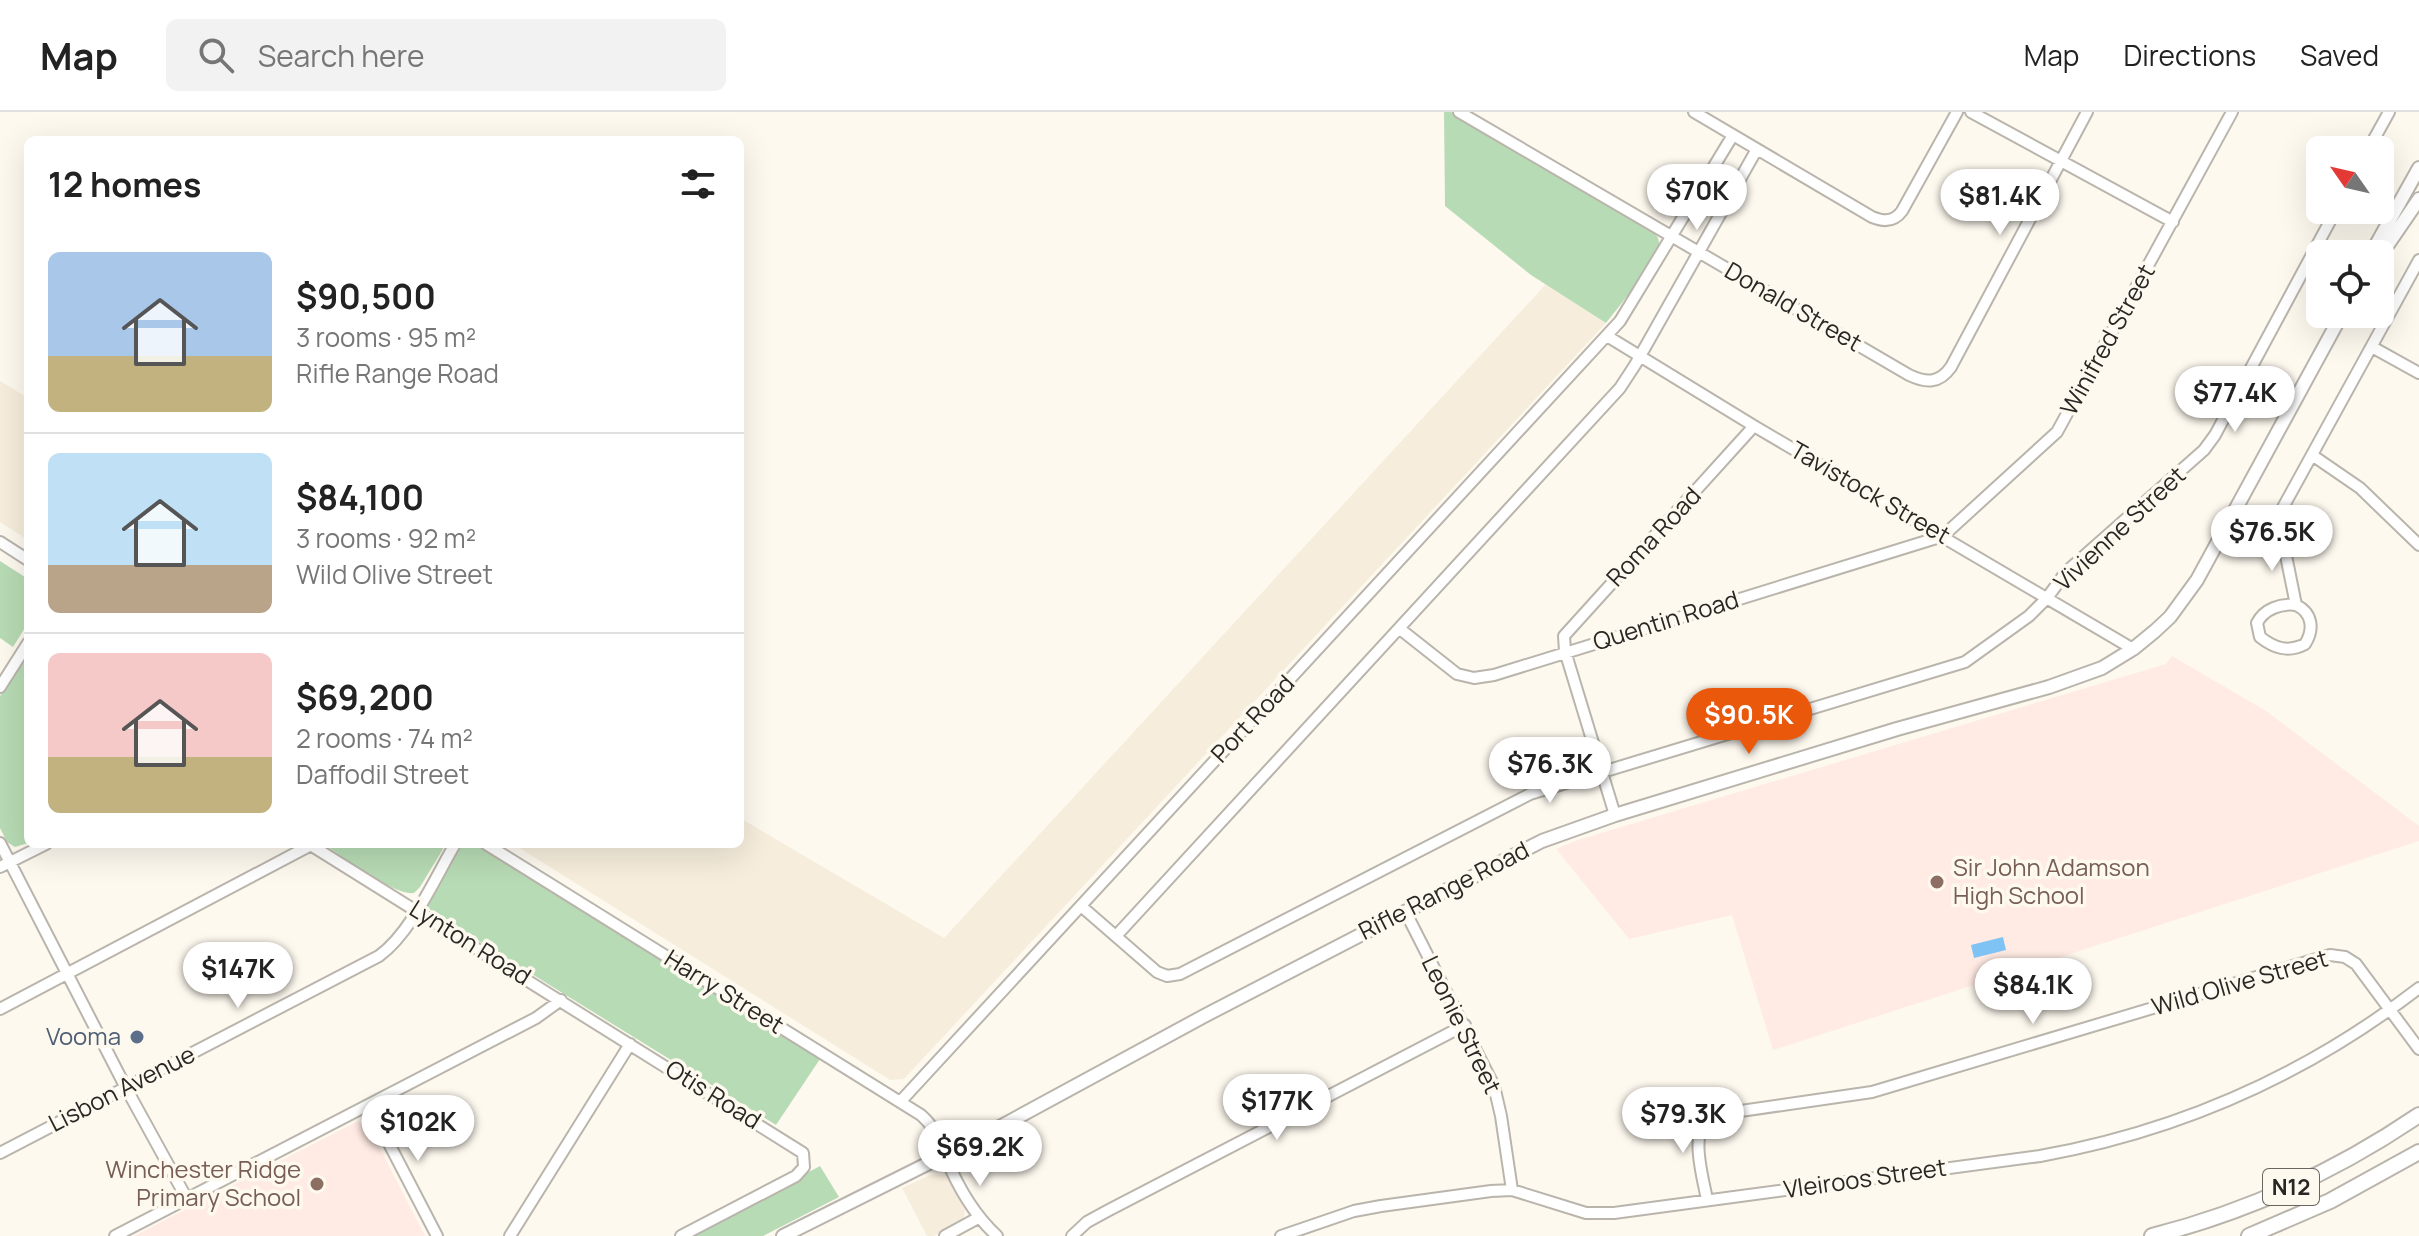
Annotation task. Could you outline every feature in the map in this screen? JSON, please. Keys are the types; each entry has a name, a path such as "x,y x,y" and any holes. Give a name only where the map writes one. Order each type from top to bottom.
{"highway":[{"name":"N12","path":"2152,1236 2201,1222 2283,1191 2347,1159 2419,1115"},
{"name":"N12","path":"2249,1236 2330,1201 2419,1152"}],"main road":[{"path":"2379,240 2419,168"},
{"path":"2391,240 2419,199"},
{"name":"Rifle Range Road","path":"783,1236 945,1155 1528,847 1615,815 1897,729 2061,683 2102,668 2133,649 2170,617 2197,580 2334,328"}],"street":[{"name":"Donald Street","path":"1459,112 1926,382 1938,380 1951,367 2060,161"},
{"path":"1694,112 1880,220 1892,220 1900,215 1957,112"},
{"path":"1971,112 2173,222"},
{"path":"2060,161 2087,112"},
{"name":"Winifred Street","path":"1943,536 2057,432 2232,112"},
{"path":"2376,136 2389,112"},
{"name":"Port Road","path":"900,1102 1620,321 1733,135"},
{"name":"Port Road","path":"1116,936 1620,388 1757,149"},
{"name":"Vivienne Street","path":"2047,598 2066,572 2167,485 2210,443 2328,224"},
{"path":"2296,605 2281,606 2263,613 2257,623 2260,637 2282,649 2298,648 2305,644 2311,627 2307,613 2296,605 2280,518 2284,504 2419,260"},
{"name":"Tavistock Street","path":"1607,336 2133,649"},
{"path":"2372,347 2419,373"},
{"name":"Roma Road","path":"1565,651 1564,636 1570,628 1754,426"},
{"path":"2312,455 2360,488 2419,545"},
{"name":"Quentin Road","path":"1400,629 1457,674 1468,677 1494,675 1943,536"},
{"path":"0,542 24,557"},
{"name":"Rifle Range Road","path":"1081,906 1157,972 1167,976 1180,974 1523,797 1965,662 2029,616 2047,598"},
{"path":"0,687 24,649"},
{"path":"1565,651 1615,815"},
{"path":"0,843 5,865 187,1199"},
{"path":"5,865 38,848"},
{"path":"0,1009 304,848"},
{"name":"Lynton Road","path":"315,848 630,1044"},
{"name":"Lisbon Avenue","path":"0,1153 379,956 397,938 453,848"},
{"name":"Harry Street","path":"492,848 900,1102 934,1128 978,1218 997,1236"},
{"name":"Leonie Street","path":"1405,911 1465,1025 1497,1098 1512,1190"},
{"name":"Wild Olive Street","path":"1707,1200 1698,1138 1704,1120 1719,1113 1881,1090 2330,955 2345,957 2356,964 2391,1011"},
{"name":"Vleiroos Street","path":"1281,1236 1354,1211 1512,1190 1593,1214 2040,1156 2116,1140 2174,1123 2258,1089 2317,1058 2391,1011 2419,988"},
{"path":"115,1236 536,1018 561,1000"},
{"path":"2391,1011 2419,1049"},
{"path":"1072,1236 1087,1222 1109,1210 1465,1025"},
{"path":"510,1236 630,1044"},
{"name":"Otis Road","path":"630,1044 796,1146 805,1159 800,1173 681,1236"},
{"path":"369,1105 437,1236"},
{"path":"945,1236 978,1218"}],"shaded area":[{"path":"1546,284 1606,323 904,1079 890,1080 519,848 744,848 744,820 944,938"},
{"path":"0,381 24,396 24,537 0,522"},
{"name":"Sir John Adamson High School","path":"2172,656 2266,711 2419,826 2419,841 1773,1050 1732,915 1629,939 1556,849 2166,664"},
{"name":"Winchester Ridge Primary School","path":"358,1121 371,1131 425,1236 134,1236"},
{"path":"930,1175 946,1175 965,1211 963,1220 934,1236 927,1236 902,1188"}],"green space":[{"path":"1444,112 1451,112 1653,231 1659,242 1653,259 1606,323 1531,275 1445,206"},
{"path":"0,561 24,576 24,629 13,647 0,638"},
{"path":"24,659 24,844 15,847 7,842 0,828 0,696"},
{"path":"329,848 444,848 414,893 381,882"},
{"path":"460,848 483,848 820,1059 776,1125 433,913 427,905"},
{"path":"820,1166 839,1197 763,1236 688,1236"}],"water":[{"path":"2003,937 2006,950 1974,958 1971,945"}],"place":[{"name":"Sir John Adamson High School","path":"1937,882"},
{"name":"Vooma","path":"137,1037"},
{"name":"Winchester Ridge Primary School","path":"317,1184"}]}
